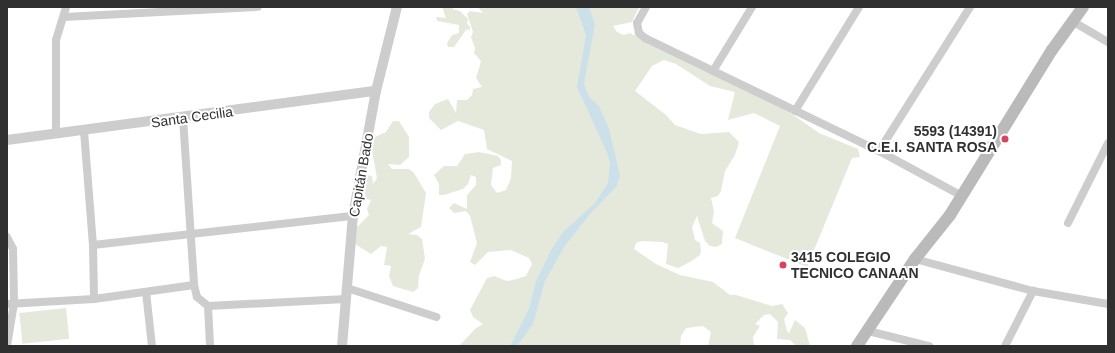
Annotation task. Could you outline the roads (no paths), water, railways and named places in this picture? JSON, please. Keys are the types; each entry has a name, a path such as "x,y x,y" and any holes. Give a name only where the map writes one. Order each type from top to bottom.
{"main road":[{"path":"857,346 915,259 962,196 1072,21 1083,7"}],"street":[{"path":"56,134 56,40 66,7"},
{"path":"64,17 258,7"},
{"name":"Capitán Bado","path":"342,346 353,216 376,91 397,7"},
{"path":"646,7 638,23 639,33 713,71 879,151 962,196"},
{"path":"713,71 752,7"},
{"path":"795,111 859,7"},
{"path":"879,151 970,7"},
{"path":"1072,21 1108,42"},
{"name":"Santa Cecilia","path":"7,140 183,118 376,91"},
{"path":"183,118 194,285 197,297 208,306 346,299"},
{"path":"84,130 93,245 94,299"},
{"path":"1068,223 1108,145"},
{"path":"93,245 353,216"},
{"path":"7,237 13,249 11,304 7,346"},
{"path":"915,259 1033,291 1108,304"},
{"path":"11,304 94,299 194,285"},
{"path":"347,288 436,317"},
{"path":"1005,346 1033,291"},
{"path":"146,292 152,346"},
{"path":"208,306 210,346"},
{"path":"868,331 929,346"}],"water":[{"path":"576,7 589,7 595,24 584,84 589,97 599,106 609,129 620,176 616,187 590,214 564,247 545,281 533,324 517,346 510,346 529,309 536,281 551,250 563,232 595,203 608,183 610,163 607,153 577,87 586,35"}],"place":[{"name":"5593 (14391) C.E.I. SANTA ROSA","path":"1005,139"},
{"name":"3415 COLEGIO TECNICO CANAAN","path":"783,265"}]}
